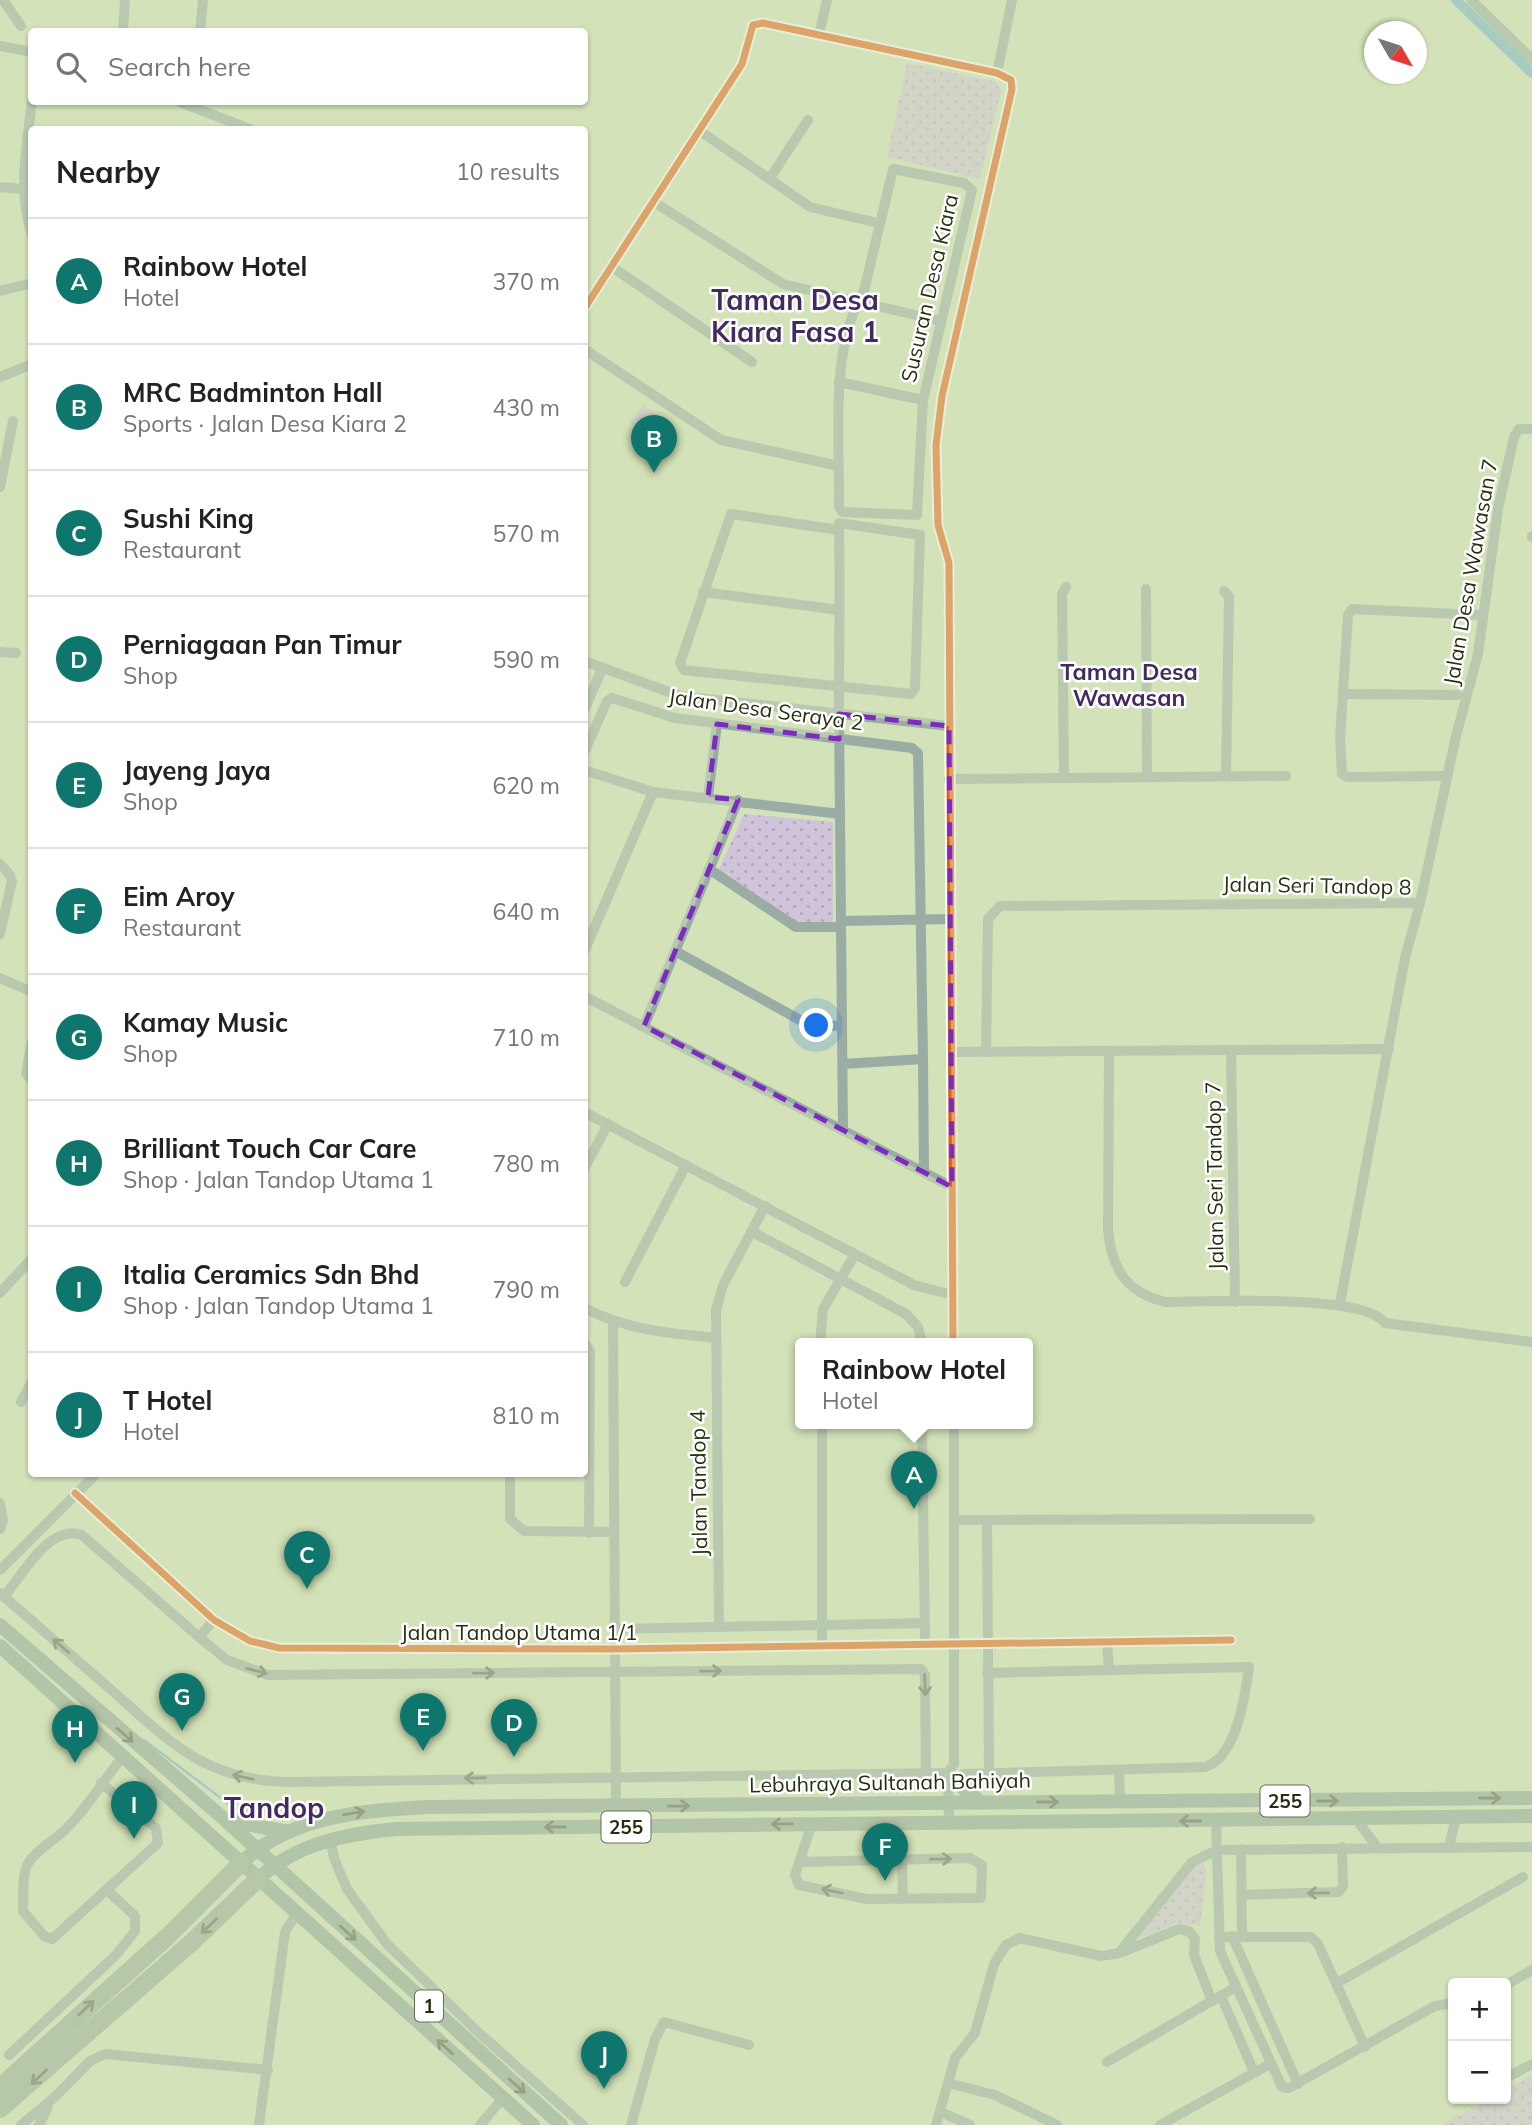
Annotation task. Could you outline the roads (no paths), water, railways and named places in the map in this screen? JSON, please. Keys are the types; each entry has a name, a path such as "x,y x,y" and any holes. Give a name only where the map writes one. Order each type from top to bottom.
{"highway":[{"path":"0,2087 168,1936 241,1863"},
{"path":"0,2109 191,1943 258,1879"}],"main road":[{"name":"1","path":"0,1625 223,1818 561,2125"},
{"name":"1","path":"0,1646 533,2125"},
{"name":"Lebuhraya Sultanah Bahiyah","path":"241,1863 256,1849 289,1832 324,1819 368,1811 926,1803 955,1785 980,1802 1532,1798"},
{"path":"1420,1798 1420,1818"},
{"path":"1398,1799 1398,1818"},
{"name":"Lebuhraya Sultanah Bahiyah","path":"258,1879 273,1866 306,1848 330,1839 396,1829 1532,1816"},
{"path":"223,1818 247,1826 289,1832"},
{"path":"298,1888 293,1867 306,1848"}],"street":[{"path":"3,0 21,26"},
{"path":"123,28 125,0"},
{"path":"200,28 203,0"},
{"path":"819,35 827,0"},
{"path":"997,73 1012,0"},
{"path":"1471,0 1532,59"},
{"path":"588,303 743,64 753,25 763,23 1009,77 1012,89 942,396 936,445 938,525 949,563 953,1338"},
{"path":"0,46 28,51"},
{"path":"29,126 31,105"},
{"path":"190,105 236,126"},
{"path":"770,178 808,120"},
{"path":"588,352 721,440 839,466 839,382 855,303 864,291 878,223 819,211 700,131"},
{"path":"28,140 23,189 23,208 28,223"},
{"name":"Susuran Desa Kiara","path":"839,466 839,506 842,512 917,515 923,400 972,192 969,186 893,169 878,223"},
{"path":"0,187 23,189"},
{"path":"654,202 783,284 941,321"},
{"path":"612,267 752,362"},
{"path":"0,291 28,284"},
{"path":"0,377 28,366"},
{"path":"839,382 923,400"},
{"path":"0,488 13,421"},
{"name":"Jalan Desa Wawasan 7","path":"1447,776 1486,613 1498,509 1514,438 1519,429 1532,429"},
{"path":"839,530 733,513 728,517 680,663 682,668 839,688 914,692 921,538 916,533 839,523 839,530 839,610 839,688 839,739 843,1130"},
{"path":"1064,778 1062,594 1066,587"},
{"path":"1146,589 1147,777"},
{"path":"703,592 839,610"},
{"path":"1224,592 1229,597 1226,776"},
{"path":"1420,903 1447,776 1347,777 1342,774 1348,615 1352,609 1478,615"},
{"path":"0,652 16,653"},
{"path":"588,662 680,696 949,726"},
{"path":"588,702 602,669"},
{"path":"1343,694 1458,695"},
{"name":"Jalan Desa Seraya 2","path":"588,745 610,699 615,698 660,715 912,748 918,753 923,919"},
{"path":"708,797 717,724"},
{"path":"588,771 653,792 840,814"},
{"path":"949,779 1286,776"},
{"path":"588,943 653,792"},
{"path":"643,1026 738,800"},
{"path":"0,864 12,881 0,934"},
{"path":"709,869 796,926 950,919"},
{"name":"Jalan Seri Tandop 8","path":"986,1052 988,919 1000,906 1420,903 1405,958 1340,1303"},
{"path":"923,919 924,1172"},
{"path":"675,951 800,1020 814,1025 842,1026"},
{"path":"0,978 28,990"},
{"path":"588,998 952,1187"},
{"name":"Jalan Seri Tandop 7","path":"1231,1049 1235,1302"},
{"path":"951,1052 1389,1049"},
{"path":"1110,1051 1108,1229 1110,1249 1124,1281 1153,1299 1166,1302 1340,1303 1381,1317 1385,1323 1532,1342"},
{"path":"843,1064 923,1059"},
{"path":"588,1114 914,1285 953,1295"},
{"path":"588,1162 608,1124"},
{"path":"625,1282 686,1165"},
{"name":"Jalan Tandop 4","path":"719,1627 716,1338 718,1297 765,1206"},
{"path":"751,1231 838,1280 906,1314 918,1327 921,1338"},
{"path":"820,1338 823,1309 855,1254"},
{"path":"0,1293 28,1262"},
{"path":"588,1310 614,1322 661,1333 716,1338"},
{"path":"614,1322 612,1351 616,1806"},
{"path":"588,1347 612,1351"},
{"path":"21,1402 28,1389"},
{"path":"822,1429 822,1644"},
{"path":"922,1429 925,1644"},
{"path":"949,1822 955,1785 954,1429"},
{"path":"588,1440 589,1533"},
{"path":"0,1570 93,1477"},
{"path":"510,1477 510,1518 524,1531 614,1532"},
{"name":"Jalan Tandop Utama 1/1","path":"75,1493 214,1620 250,1641 294,1649 615,1649 1231,1640"},
{"path":"0,1503 3,1520 0,1529"},
{"path":"956,1520 1310,1519"},
{"path":"987,1520 989,1773"},
{"path":"43,1525 55,1536"},
{"path":"926,1773 925,1676 921,1669 268,1675 227,1660 82,1535 71,1531 55,1536 2,1595 175,1747 217,1770 240,1777 287,1782 926,1773 955,1785 989,1773 1119,1770 1215,1764 1225,1752 1238,1722 1249,1667 987,1673"},
{"path":"199,1637 214,1620"},
{"path":"615,1629 925,1623"},
{"path":"1107,1642 1109,1670"},
{"path":"102,1783 156,1828 158,1843 52,1939 44,1936 23,1911 26,1869 34,1857 72,1822 102,1783 123,1756"},
{"path":"1119,1770 1120,1801"},
{"path":"955,1785 964,1823"},
{"path":"1449,1847 1456,1817"},
{"path":"1356,1819 1377,1847"},
{"path":"1216,1821 1220,1951 1234,1988 1282,2087 1289,2088 1298,2084 1435,2006 1448,2004"},
{"path":"799,1863 970,1858 982,1865 981,1898 867,1899 799,1885 794,1878 811,1823"},
{"path":"330,1839 346,1889 387,1944 479,2033 583,2125"},
{"path":"1241,1895 1339,1892 1343,1886 1342,1847"},
{"path":"1119,1953 1192,1862 1217,1850 1532,1847"},
{"path":"1241,1849 1241,1895 1237,1936 1298,2084"},
{"path":"902,1860 903,1899"},
{"path":"1337,1983 1523,1877"},
{"path":"18,2072 6,2050 116,1955 135,1931 135,1916 107,1891"},
{"path":"259,2125 285,1933 297,1913"},
{"path":"936,2125 957,2054 975,2034 994,1964 1012,1940 1020,1938 1101,1956 1119,1953 1179,1929 1192,1933 1195,1955 1254,2072"},
{"path":"1219,1937 1311,1937 1318,1944 1365,2047"},
{"path":"1511,1982 1532,1970"},
{"path":"1107,2062 1234,1988"},
{"path":"631,2125 656,2039 664,2022 749,2045"},
{"path":"21,2125 56,2096 90,2061 105,2054 268,2070"},
{"path":"1160,2125 1270,2064"},
{"path":"1511,2075 1532,2064"},
{"path":"947,2083 1003,2098 1055,2125"},
{"path":"39,2125 56,2096"},
{"path":"480,2125 503,2098"},
{"path":"942,2112 970,2125"}],"waterway":[{"path":"1456,0 1532,73"},
{"path":"144,1740 234,1808"}],"place":[{"name":"MRC Badminton Hall","path":"654,473"},
{"name":"Rainbow Hotel","path":"914,1509"},
{"name":"Sushi King","path":"307,1589"},
{"name":"Kamay Music","path":"182,1731"},
{"name":"Jayeng Jaya","path":"423,1751"},
{"name":"Perniagaan Pan Timur","path":"514,1757"},
{"name":"Brilliant Touch Car Care","path":"75,1763"},
{"name":"Italia Ceramics Sdn Bhd","path":"134,1839"},
{"name":"Eim Aroy","path":"885,1881"},
{"name":"T Hotel","path":"604,2089"}],"district":[{"name":"Taman Desa Kiara Fasa 1","path":"795,315"},
{"name":"Taman Desa Wawasan","path":"1129,684"},
{"name":"Tandop","path":"274,1807"}]}
